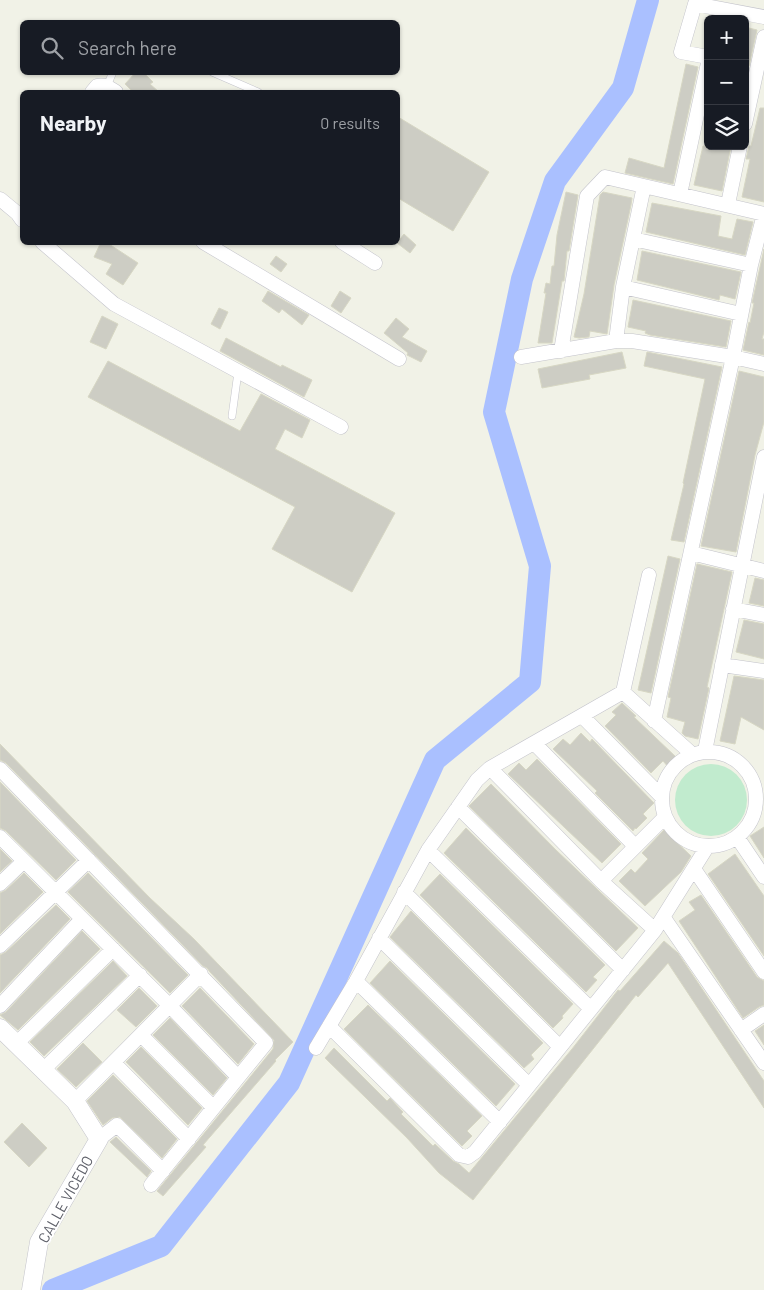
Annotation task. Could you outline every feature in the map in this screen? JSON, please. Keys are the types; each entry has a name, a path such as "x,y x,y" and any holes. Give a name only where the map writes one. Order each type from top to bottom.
{"street":[{"path":"704,57 681,52 696,2 764,17"},
{"path":"747,105 751,69 764,37"},
{"path":"680,194 704,82"},
{"path":"94,90 97,86 111,89"},
{"path":"728,204 739,150"},
{"path":"561,351 587,196 605,177 728,204 764,214 751,264 733,357 654,721"},
{"path":"616,340 623,287 644,186"},
{"path":"0,200 20,211"},
{"path":"633,240 751,264"},
{"path":"45,245 114,304 341,427"},
{"path":"208,245 399,359"},
{"path":"347,245 374,263"},
{"path":"623,287 741,314"},
{"path":"521,357 616,340 733,357 764,364"},
{"path":"698,753 722,665 764,457"},
{"path":"691,553 764,571"},
{"path":"316,1048 356,981 428,850 477,780 490,768 623,692 649,575"},
{"path":"733,609 764,615"},
{"path":"722,665 764,671"},
{"path":"623,692 654,721 698,753"},
{"path":"582,716 661,796"},
{"path":"534,744 635,846"},
{"path":"698,753 720,753 734,759 746,770 754,783 760,801 749,824 738,837 728,843 707,847 690,842 675,832 665,818 661,796 664,782 670,770 680,761 698,753"},
{"path":"490,768 601,881 655,930"},
{"path":"0,769 266,1043 151,1185"},
{"path":"458,807 623,970"},
{"path":"601,881 665,818"},
{"path":"0,837 140,975 238,1077"},
{"path":"738,837 764,877"},
{"path":"329,1026 460,1154 468,1157 475,1152 500,1122 655,930 707,847"},
{"path":"428,850 591,1009"},
{"path":"0,884 24,860"},
{"path":"0,946 88,860"},
{"path":"694,869 764,972"},
{"path":"404,892 560,1047"},
{"path":"0,1006 82,918"},
{"path":"664,918 764,1063"},
{"path":"379,938 530,1085"},
{"path":"16,1044 113,949"},
{"path":"75,1101 200,974"},
{"path":"43,1070 140,975"},
{"path":"356,981 500,1122"},
{"path":"741,1030 764,1014"},
{"path":"0,1028 75,1101 99,1139 117,1126 163,1171"},
{"path":"142,1035 213,1107"},
{"path":"114,1063 189,1139"},
{"name":"CALLE VICEDO","path":"31,1290 39,1242 99,1139"}],"lane":[{"path":"111,89 113,75"},
{"path":"219,75 253,90"},
{"path":"232,416 238,372"}],"green space":[{"path":"711,764 731,770 741,780 747,800 741,820 731,830 711,836 691,830 681,820 675,800 681,780 691,770"}],"building":[{"path":"749,28 757,30 749,66"},
{"path":"686,64 698,67 673,184 625,173 629,158 664,168"},
{"path":"133,75 146,75 153,82 150,84 157,90 131,90 125,84"},
{"path":"760,108 764,108 764,202 742,197 750,159 746,159 749,146 751,146"},
{"path":"400,118 489,172 453,231 400,199"},
{"path":"703,146 704,150 730,150 722,191 694,185"},
{"path":"566,192 578,195 569,251 567,251 564,281 562,281 552,343 538,343 546,293 544,293 546,283 550,284 552,266 554,266 557,235"},
{"path":"603,192 632,198 631,205 614,285 607,334 590,331 589,337 579,338 574,337 584,294 600,195"},
{"path":"652,203 721,216 718,236 732,239 737,219 753,222 745,255 646,232"},
{"path":"404,234 416,245 410,253 400,245 400,239"},
{"path":"100,245 111,245 138,263 123,285 106,274 112,264 94,257"},
{"path":"764,249 764,332 762,339 764,339 764,355 743,350"},
{"path":"642,251 741,272 735,299 720,295 719,300 637,280"},
{"path":"276,256 287,264 281,272 270,264"},
{"path":"268,291 309,315 302,325 282,309 279,313 262,301"},
{"path":"340,291 351,298 341,313 331,306"},
{"path":"633,300 731,321 726,347 650,335 645,333 646,331 628,327"},
{"path":"219,308 228,312 220,329 211,324"},
{"path":"102,316 118,324 106,349 90,342"},
{"path":"396,318 409,329 402,337 427,351 421,362 407,355 408,353 384,333"},
{"path":"226,338 281,367 282,365 312,380 304,397 220,351"},
{"path":"622,352 626,368 589,375 590,379 542,388 538,369"},
{"path":"647,352 722,367 684,542 671,540 705,379 644,366"},
{"path":"108,361 240,431 261,394 310,420 302,438 285,429 275,449 395,513 352,592 272,549 295,507 88,397"},
{"path":"739,371 764,377 764,422 755,455 736,552 701,546"},
{"path":"668,556 680,559 651,693 638,690"},
{"path":"697,564 732,572 707,687 709,688 698,739 685,736 682,733 685,722 667,717 671,698 668,697"},
{"path":"755,578 764,580 764,606 749,603"},
{"path":"744,620 764,624 764,659 736,652"},
{"path":"734,676 764,680 764,730 741,717 735,744 720,741"},
{"path":"622,703 676,757 676,761 669,768 663,761 651,773 605,726 616,715 612,712"},
{"path":"581,733 590,742 592,739 654,803 643,814 647,818 633,831 595,793 597,791 553,749 563,739 570,745"},
{"path":"0,744 150,898 194,939 293,1042 275,1060 203,1145 206,1147 163,1196 157,1191 273,1049 274,1040 207,968 6,763 0,760"},
{"path":"537,759 621,844 602,863 508,774 519,763 526,770"},
{"path":"0,782 76,860 56,880 6,831 0,828"},
{"path":"491,784 556,850 638,928 616,951 469,806"},
{"path":"764,827 764,858 750,836"},
{"path":"466,828 605,965 593,977 597,980 586,992 444,853"},
{"path":"664,830 691,856 681,872 645,906 619,881 631,869 635,873 648,859 642,853"},
{"path":"0,849 12,861 0,872"},
{"path":"735,854 764,896 764,956 708,874"},
{"path":"24,873 43,892 0,934 0,893 6,890"},
{"path":"88,873 188,975 170,993 68,892"},
{"path":"440,874 573,1004 553,1028 420,895"},
{"path":"701,895 757,977 764,981 764,1005 743,1018 679,921 695,910 689,902"},
{"path":"56,905 70,919 0,993 0,955 6,952"},
{"path":"411,911 543,1043 531,1055 534,1059 524,1068 390,937"},
{"path":"82,931 100,949 18,1030 0,1015 6,1012"},
{"path":"664,941 678,953 764,1081 764,1108 668,963 638,997 636,995 473,1200 439,1173 407,1138 325,1058 334,1048 387,1101 390,1098 403,1112 401,1114 433,1146 435,1144 469,1173 572,1049 618,990 620,991"},
{"path":"113,961 127,976 44,1056 30,1042"},
{"path":"390,961 515,1084 496,1106 370,983"},
{"path":"139,988 157,1006 136,1027 117,1010"},
{"path":"200,988 254,1044 238,1064 182,1006"},
{"path":"368,1005 482,1116 467,1131 472,1136 462,1146 344,1029"},
{"path":"170,1018 227,1078 213,1095 153,1035"},
{"path":"764,1025 764,1045 755,1031"},
{"path":"83,1043 102,1062 76,1087 57,1069"},
{"path":"141,1047 202,1108 188,1125 126,1062"},
{"path":"113,1075 177,1139 162,1158 120,1117 112,1118 103,1125 87,1101"},
{"path":"22,1123 47,1148 29,1167 4,1142"},
{"path":"116,1137 151,1171 147,1177 110,1142"}],"waterway":[{"path":"53,1290 161,1246 289,1083 435,760 530,682 540,566 494,412 522,279 555,181 623,88 648,0"}]}
